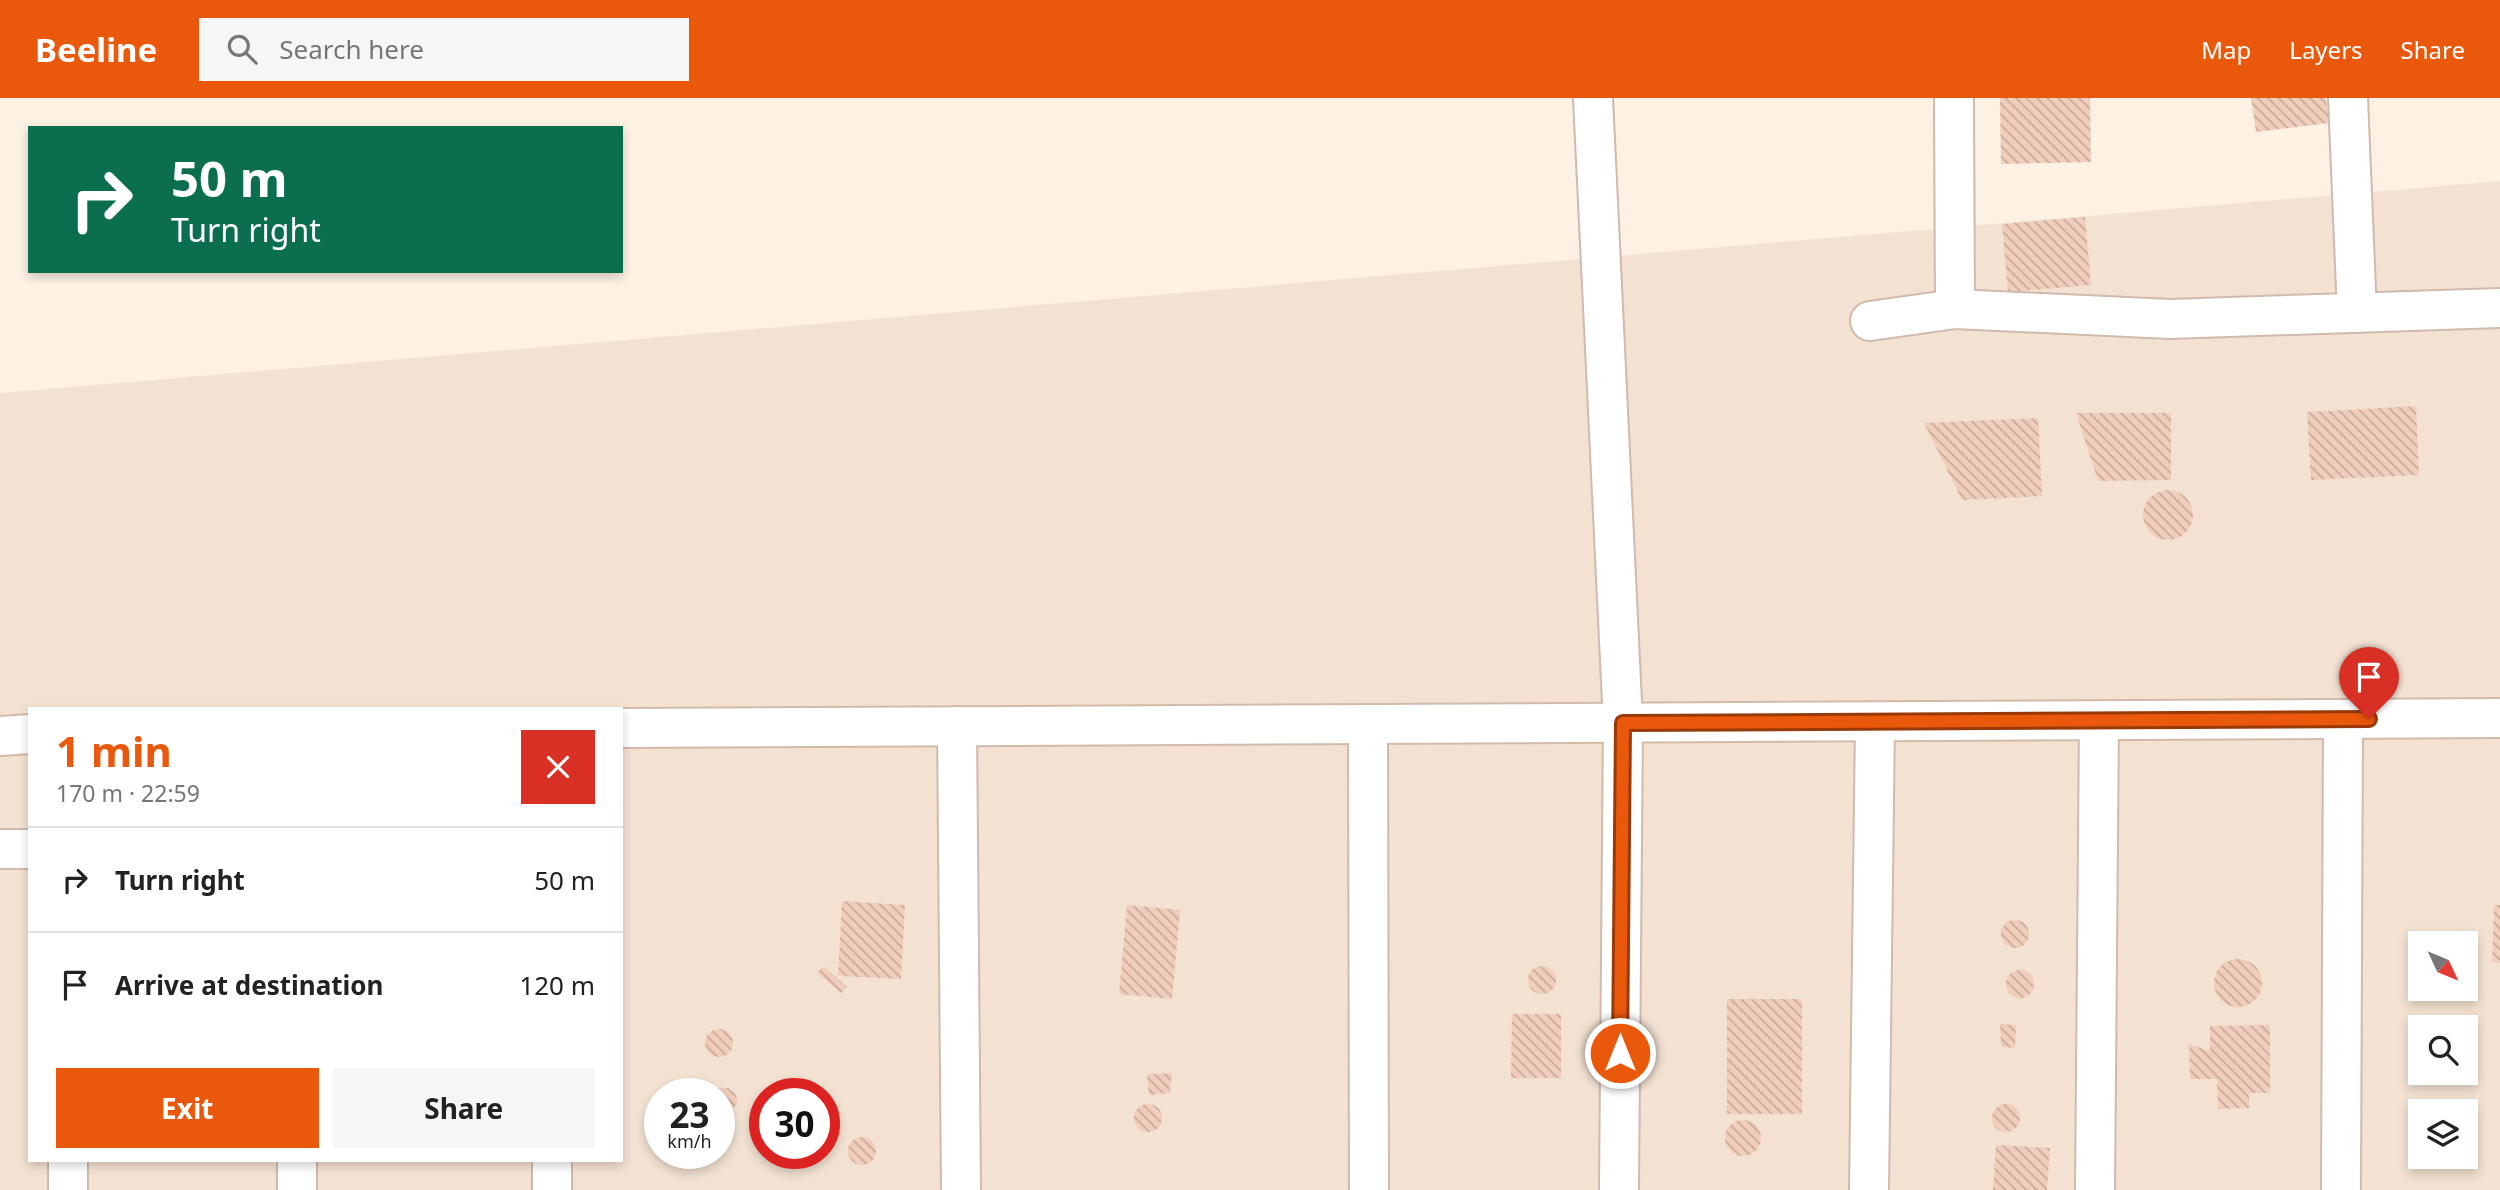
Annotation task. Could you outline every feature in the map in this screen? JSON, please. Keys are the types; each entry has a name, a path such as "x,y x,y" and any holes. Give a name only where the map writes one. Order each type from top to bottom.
{"street":[{"path":"1593,98 1623,723 1619,1190"},
{"path":"1954,98 1955,309"},
{"path":"2348,98 2357,313"},
{"path":"1870,321 1955,309 2170,319 2500,308"},
{"path":"623,728 2500,718"},
{"path":"2341,1190 2343,719"},
{"path":"2095,1190 2099,721"},
{"path":"1869,1190 1875,722"},
{"path":"1368,724 1369,1190"},
{"path":"957,726 961,1190"},
{"path":"0,736 28,734"},
{"path":"0,849 28,849"},
{"path":"68,1162 68,1190"},
{"path":"297,1162 297,1190"},
{"path":"552,1162 552,1190"}],"shaded area":[{"path":"2500,181 2500,1190 0,1190 0,393"}],"building":[{"path":"2000,98 2090,98 2091,162 2001,164"},
{"path":"2251,98 2326,98 2329,123 2256,132"},
{"path":"2085,217 2091,285 2008,292 2002,224"},
{"path":"2416,406 2419,475 2311,480 2307,412"},
{"path":"2076,413 2171,413 2171,480 2098,481"},
{"path":"2038,418 2042,496 1962,500 1924,423"},
{"path":"2168,490 2186,497 2193,515 2186,533 2168,540 2150,533 2143,515 2150,497"},
{"path":"842,901 905,905 901,979 838,976"},
{"path":"1127,905 1180,910 1172,999 1119,994"},
{"path":"2494,905 2500,905 2500,963 2492,962"},
{"path":"2015,920 2025,924 2029,934 2025,944 2015,948 2005,944 2001,934 2005,924"},
{"path":"2238,959 2255,966 2262,983 2255,1000 2238,1007 2221,1000 2214,983 2221,966"},
{"path":"824,966 847,987 841,993 817,973"},
{"path":"1542,966 1552,970 1556,980 1552,990 1542,994 1532,990 1528,980 1532,970"},
{"path":"2020,970 2030,974 2034,984 2030,994 2020,998 2010,994 2006,984 2010,974"},
{"path":"1727,999 1802,999 1802,1114 1727,1114"},
{"path":"1512,1014 1561,1014 1561,1078 1511,1078"},
{"path":"2000,1024 2016,1025 2015,1048 2001,1047"},
{"path":"2270,1025 2270,1093 2249,1093 2249,1108 2218,1109 2217,1079 2190,1079 2189,1044 2210,1051 2210,1026"},
{"path":"719,1029 729,1033 733,1043 729,1053 719,1057 709,1053 705,1043 709,1033"},
{"path":"1172,1073 1170,1093 1149,1095 1147,1074"},
{"path":"1148,1104 1158,1108 1162,1118 1158,1128 1148,1132 1138,1128 1134,1118 1138,1108"},
{"path":"2006,1104 2016,1108 2020,1118 2016,1128 2006,1132 1996,1128 1992,1118 1996,1108"},
{"path":"1743,1120 1756,1125 1761,1138 1756,1151 1743,1156 1730,1151 1725,1138 1730,1125"},
{"path":"862,1137 872,1141 876,1151 872,1161 862,1165 852,1161 848,1151 852,1141"},
{"path":"1996,1145 2050,1148 2047,1190 1993,1190"}],"route":[{"path":"1620,1053 1623,723 2369,719"}]}
